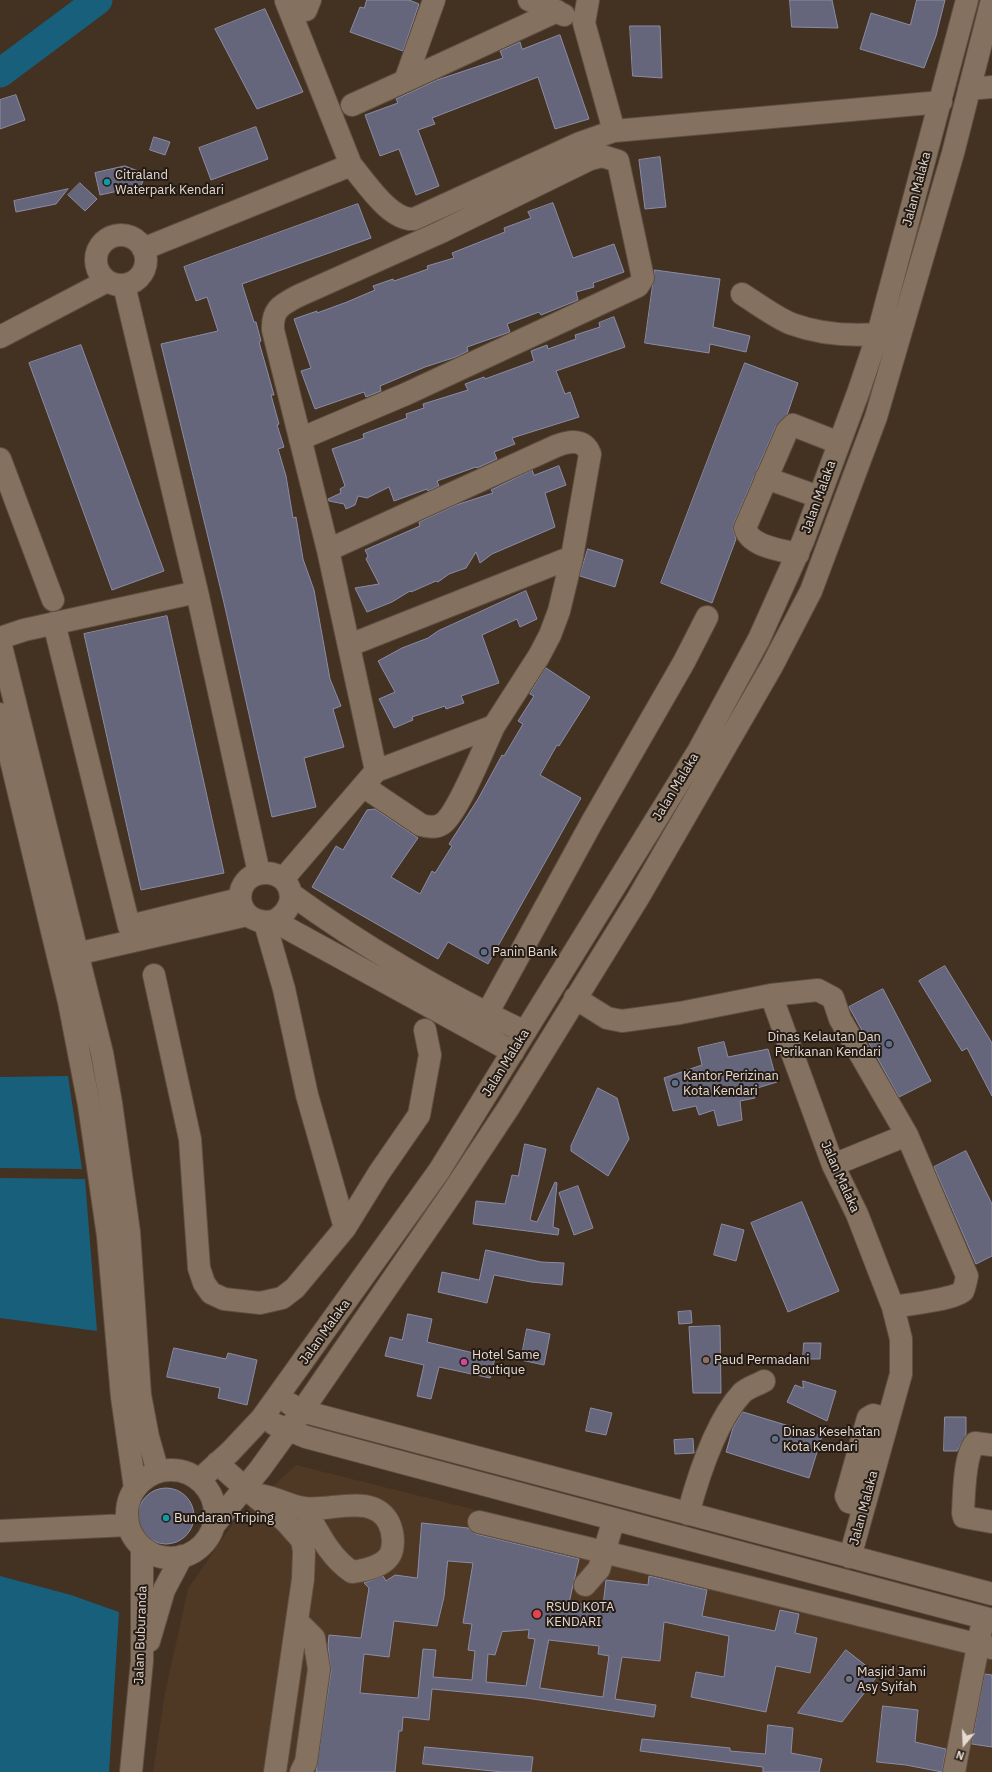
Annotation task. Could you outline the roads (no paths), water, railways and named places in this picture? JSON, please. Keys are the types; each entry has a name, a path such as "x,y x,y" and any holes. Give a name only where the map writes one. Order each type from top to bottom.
{"street":[{"path":"405,81 434,0"},
{"path":"529,0 584,23"},
{"path":"588,0 584,23 614,131"},
{"name":"Jalan Malaka","path":"199,1480 218,1463 262,1418 278,1398 435,1178 493,1041 699,750 759,639 869,334 935,102 967,0"},
{"name":"Jalan Malaka","path":"214,1525 248,1491 260,1469 296,1433 302,1411 454,1190 509,1107 650,878 772,666 811,591 876,417 953,153 992,0"},
{"path":"286,1 351,165 387,207 403,218 414,219 580,143 614,131 935,102"},
{"path":"352,105 557,11"},
{"path":"969,89 992,87"},
{"path":"300,440 406,394 638,286 643,278 618,161 602,156 590,159 441,232 283,304 273,319 273,330 350,645 370,779 422,825 431,827 441,825 448,820 456,807 494,726 539,656 550,635 559,610 572,557 590,454 584,445 576,441 567,441 328,550"},
{"path":"143,249 351,165"},
{"path":"0,337 116,283 133,282 140,276 145,267 146,258 143,249 138,243 125,236 110,238 104,242 96,255 96,262 98,270 116,283 197,592 259,873"},
{"path":"742,294 792,324 834,333 869,334"},
{"path":"790,552 758,542 746,533 745,528 775,481 787,431 793,425 832,440"},
{"path":"0,459 53,600"},
{"path":"775,481 812,494"},
{"path":"350,645 572,557"},
{"path":"0,638 39,627 197,592"},
{"path":"256,915 346,960 493,1041 505,1022 592,822 684,662 707,617"},
{"path":"39,627 120,934"},
{"path":"0,642 102,1053 111,1103 129,1232 140,1395 143,1415 158,1472"},
{"path":"0,714 75,947 70,1009 96,1151 108,1236 124,1412 135,1488"},
{"path":"287,886 370,779 494,726"},
{"path":"345,1228 307,1096 284,989 256,915 241,890 245,883 251,876 259,873 272,873 356,938 409,971 505,1022"},
{"path":"75,947 120,934 256,915 282,917 287,911 291,902 287,886"},
{"path":"346,960 356,938"},
{"path":"154,975 190,1139 199,1268 204,1284 211,1293 224,1299 260,1303 282,1298 295,1288 345,1228 379,1173 419,1115 430,1055 425,1030"},
{"path":"575,998 601,1015 622,1021 680,1013 771,995 818,990 833,998 840,1019 907,1135 967,1276 962,1291 958,1295 927,1302 893,1307"},
{"name":"Jalan Malaka","path":"771,995 833,1165 857,1214 893,1307 901,1339 901,1374 850,1557"},
{"path":"833,1165 907,1135"},
{"path":"688,1514 695,1487 720,1426 743,1392 764,1381"},
{"path":"278,1398 302,1411"},
{"name":"Jalan Malaka","path":"302,1411 992,1594"},
{"path":"262,1418 296,1433 988,1619 985,1646 954,1772"},
{"path":"992,1445 975,1443 972,1447 968,1465 963,1513 964,1517 968,1519 992,1522"},
{"path":"218,1463 248,1491 285,1521 302,1540 304,1551 304,1579 275,1772"},
{"path":"173,1470 186,1473 199,1480 207,1489 213,1500 215,1512 214,1525 209,1536 202,1545 193,1552 182,1556 168,1557 154,1554 142,1546 134,1537 128,1525 127,1512 129,1500 135,1488 145,1478 158,1472 173,1470"},
{"path":"248,1491 305,1509"},
{"path":"585,1585 599,1569 614,1519"},
{"path":"479,1522 604,1553 732,1582 985,1646"},
{"path":"0,1531 128,1525"},
{"name":"Jalan Buburanda","path":"130,1772 142,1661 142,1546"},
{"path":"142,1661 164,1590 182,1556"},
{"path":"931,1604 938,1580"},
{"path":"298,1622 314,1638 318,1669 306,1762 301,1772"}],"water":[{"path":"68,1076 82,1169 0,1168 0,1077"},
{"path":"0,1178 85,1179 97,1331 0,1318"},
{"path":"0,1576 71,1595 119,1612 109,1772 0,1772"}],"waterway":[{"path":"0,73 98,0"}],"place":[{"name":"Citraland Waterpark Kendari","path":"107,182"},
{"name":"Panin Bank","path":"484,952"},
{"name":"Dinas Kelautan Dan Perikanan Kendari","path":"889,1044"},
{"name":"Kantor Perizinan Kota Kendari","path":"675,1083"},
{"name":"Paud Permadani","path":"706,1360"},
{"name":"Hotel Same Boutique","path":"464,1362"},
{"name":"Dinas Kesehatan Kota Kendari","path":"775,1439"},
{"name":"Bundaran Triping","path":"166,1518"},
{"name":"RSUD KOTA KENDARI","path":"537,1614"},
{"name":"Masjid Jami Asy Syifah","path":"849,1679"}]}
